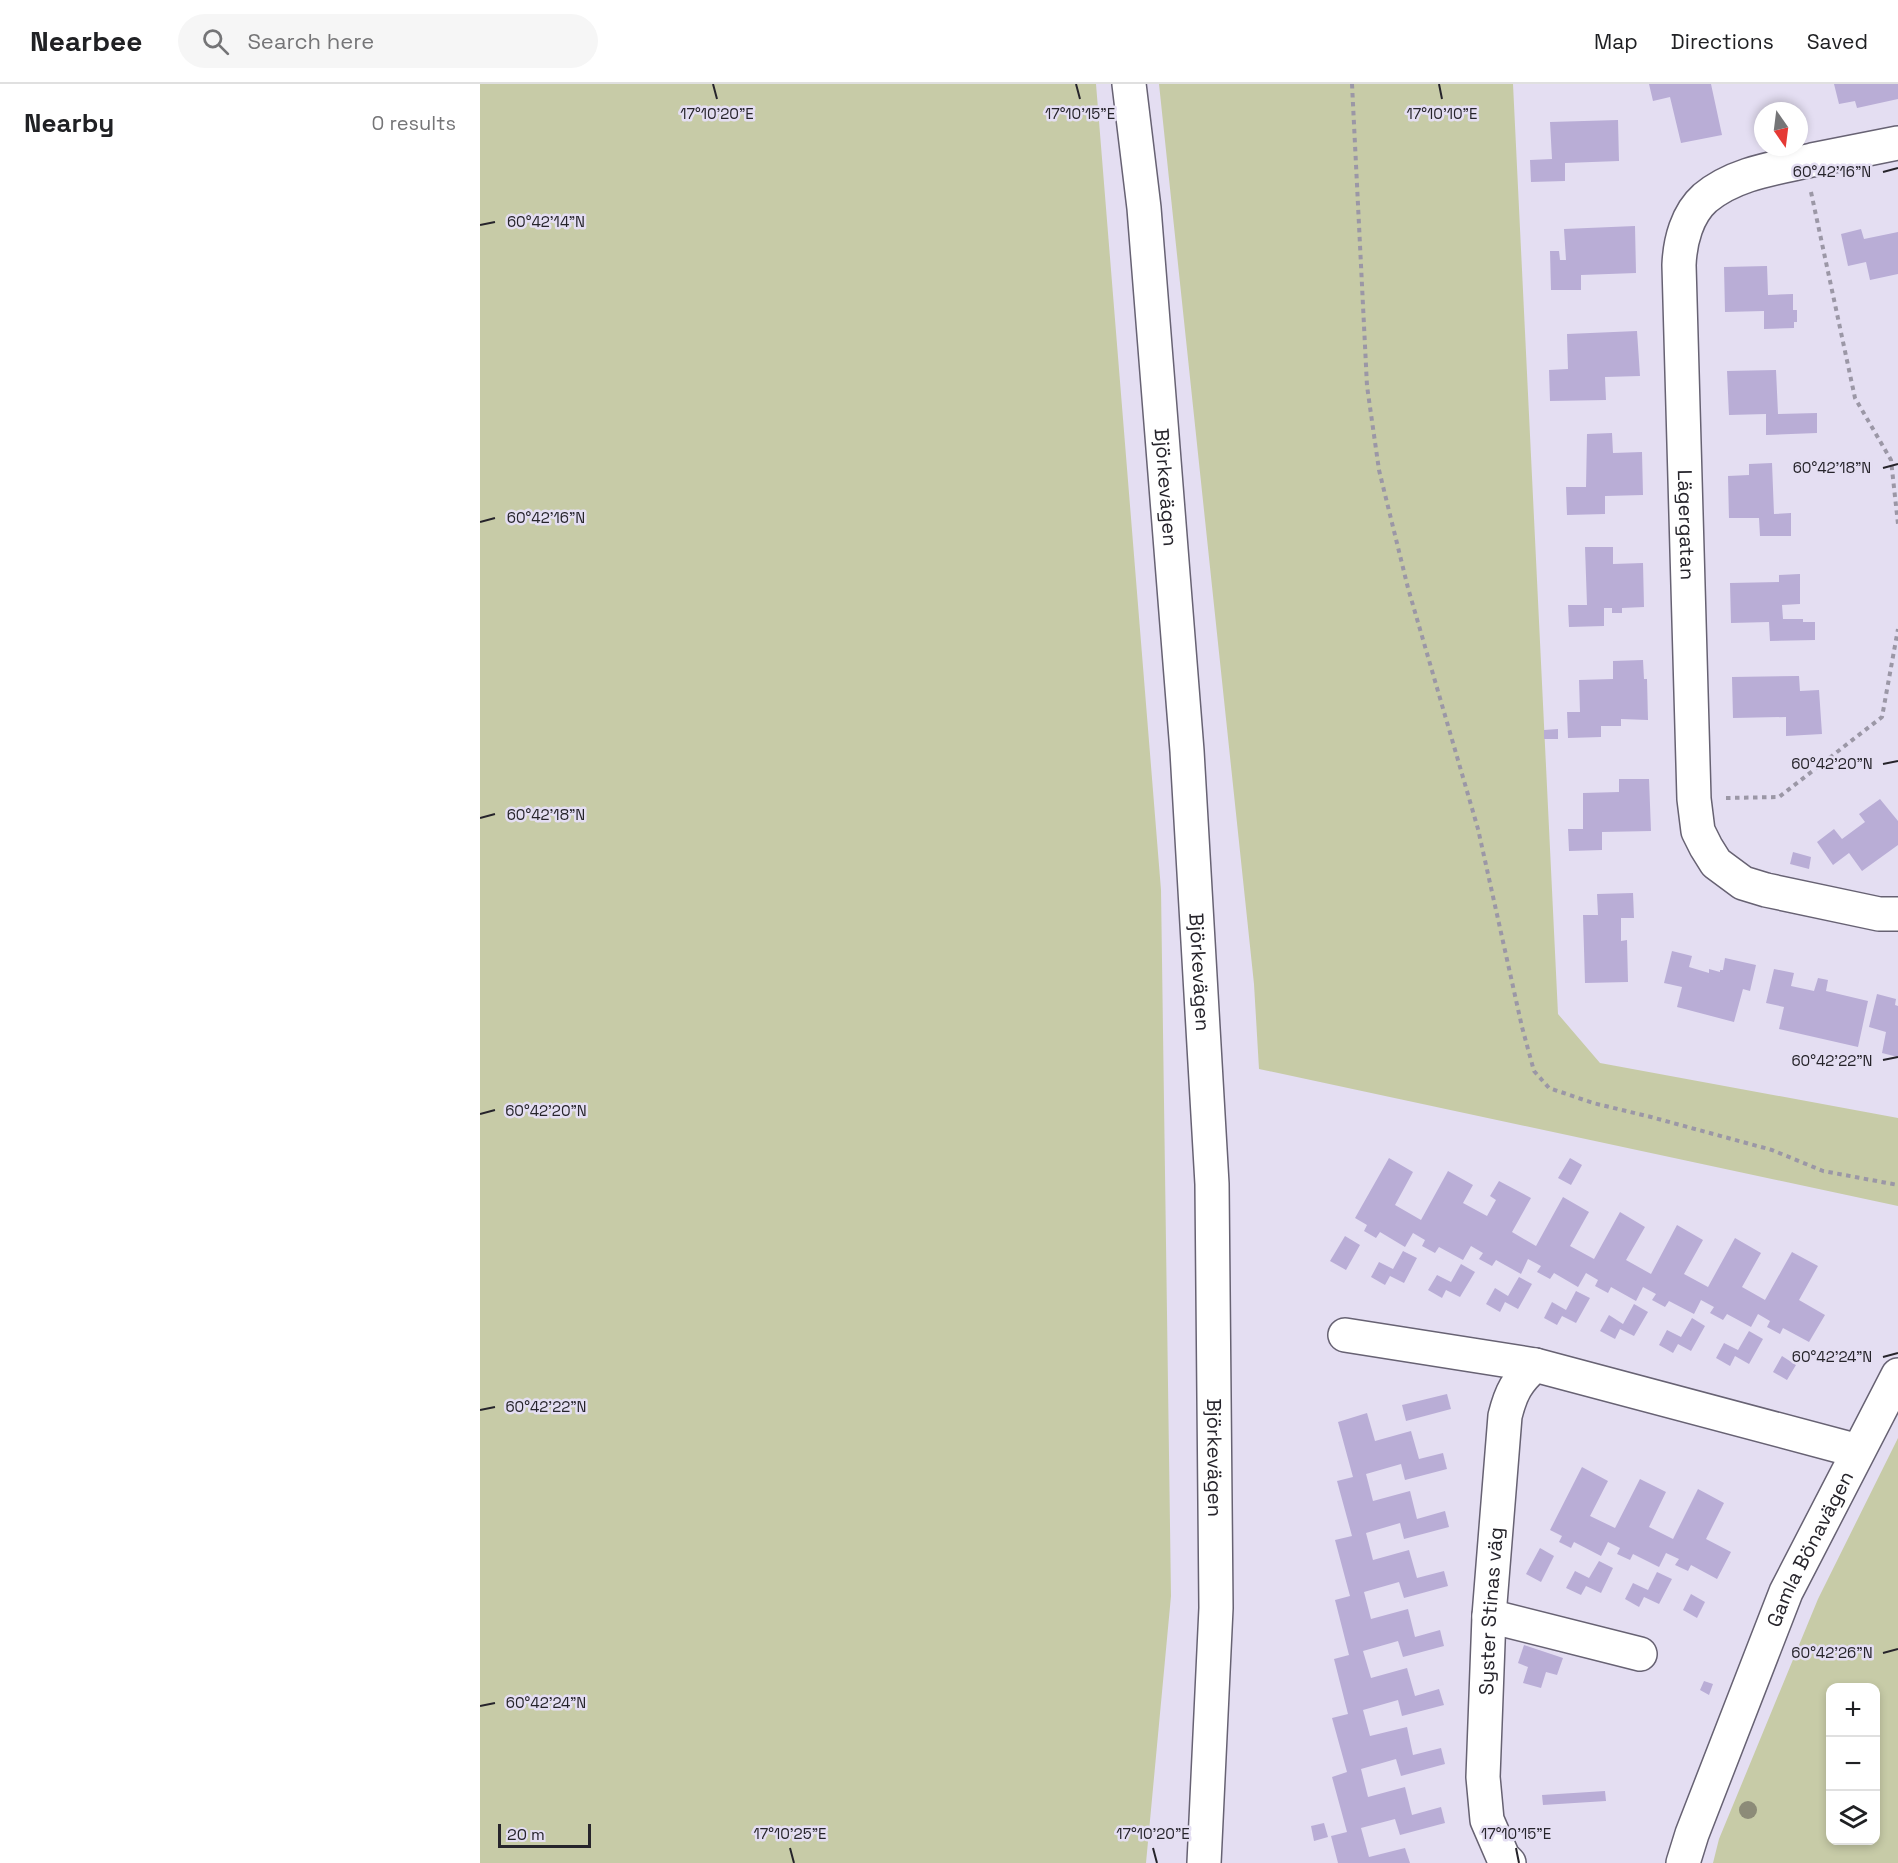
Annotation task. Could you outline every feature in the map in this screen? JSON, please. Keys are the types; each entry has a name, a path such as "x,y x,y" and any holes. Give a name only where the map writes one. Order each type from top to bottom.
{"street":[{"name":"Björkevägen","path":"1129,84 1144,208 1186,750 1212,1184 1216,1608 1204,1863"},
{"name":"Lägergatan","path":"1898,143 1750,174 1724,185 1704,199 1691,217 1680,246 1694,799 1698,831 1716,863 1743,882 1766,890 1879,914 1898,914"},
{"path":"1345,1335 1535,1365 1858,1451"},
{"name":"Syster Stinas väg","path":"1509,1863 1503,1857 1487,1820 1483,1777 1489,1616 1505,1416 1510,1395 1520,1378 1535,1365"},
{"name":"Gamla Bönavägen","path":"1683,1863 1696,1823 1786,1592 1898,1375"},
{"path":"1489,1616 1640,1654"}],"path":[{"path":"1352,84 1367,386 1379,470 1408,588 1478,829 1534,1071 1549,1088 1593,1103 1772,1150 1823,1172 1898,1185"},
{"path":"1804,162 1855,398 1891,460 1898,524"},
{"path":"1694,799 1779,797 1882,717 1898,629"}],"green space":[{"path":"480,84 1096,84 1161,890 1171,1596 1146,1863 480,1863"},
{"path":"1159,84 1513,84 1558,1014 1600,1063 1898,1118 1898,1206 1259,1069 1254,984"},
{"path":"1898,1438 1898,1863 1713,1863 1719,1839 1818,1599"}],"building":[{"path":"1649,84 1711,84 1722,135 1681,143 1670,97 1653,101"},
{"path":"1834,84 1898,84 1898,99 1857,108 1855,101 1839,104"},
{"path":"1618,120 1619,161 1565,163 1565,181 1531,182 1530,160 1552,159 1550,122"},
{"path":"1635,226 1636,273 1581,275 1581,290 1551,290 1550,251 1559,251 1560,260 1566,260 1564,229"},
{"path":"1861,229 1864,239 1898,232 1898,274 1870,280 1866,262 1848,266 1841,234"},
{"path":"1767,266 1768,295 1793,294 1793,310 1797,310 1797,322 1794,322 1794,328 1764,329 1764,311 1725,312 1724,267"},
{"path":"1637,331 1640,376 1605,377 1606,400 1550,401 1549,370 1568,369 1567,334"},
{"path":"1776,370 1778,414 1817,413 1817,433 1766,435 1766,414 1729,415 1727,371"},
{"path":"1612,433 1613,453 1642,452 1643,495 1605,496 1605,514 1567,515 1566,487 1586,487 1587,434"},
{"path":"1772,463 1774,514 1791,513 1791,536 1760,536 1759,518 1729,518 1728,476 1749,475 1749,464"},
{"path":"1585,547 1613,547 1613,564 1643,563 1644,607 1622,608 1622,613 1612,613 1612,608 1604,608 1604,626 1569,627 1568,605 1587,605"},
{"path":"1800,574 1800,604 1782,605 1783,619 1803,619 1803,622 1815,622 1815,640 1770,641 1769,622 1731,623 1730,583 1779,582 1779,575"},
{"path":"1643,660 1644,679 1647,679 1648,720 1621,719 1621,726 1601,726 1601,737 1568,738 1567,712 1580,712 1579,680 1613,679 1613,661"},
{"path":"1799,676 1800,691 1819,690 1822,734 1786,736 1786,717 1733,718 1732,677"},
{"path":"1558,729 1558,739 1544,739 1544,730"},
{"path":"1619,779 1649,779 1651,831 1602,832 1602,850 1569,851 1568,829 1583,829 1583,793 1619,792"},
{"path":"1880,799 1898,821 1898,845 1862,871 1849,853 1833,865 1817,842 1834,829 1842,839 1865,822 1859,814"},
{"path":"1793,852 1811,857 1809,869 1790,864"},
{"path":"1633,893 1634,918 1621,918 1621,941 1627,940 1628,982 1585,983 1583,915 1598,915 1597,894"},
{"path":"1672,951 1692,956 1689,967 1709,973 1709,969 1720,972 1723,970 1725,958 1756,965 1750,991 1743,989 1734,1022 1677,1007 1682,987 1664,983"},
{"path":"1774,969 1794,973 1791,986 1814,991 1818,978 1828,980 1826,991 1868,1001 1858,1047 1779,1029 1784,1007 1766,1003"},
{"path":"1877,994 1896,999 1898,1057 1882,1053 1886,1032 1869,1027"},
{"path":"1389,1158 1413,1172 1395,1205 1421,1220 1448,1171 1473,1185 1463,1203 1487,1216 1496,1200 1490,1196 1499,1181 1531,1198 1512,1232 1536,1246 1563,1197 1589,1212 1570,1246 1594,1259 1620,1212 1645,1227 1626,1260 1651,1274 1677,1225 1703,1240 1684,1274 1708,1287 1735,1238 1761,1253 1742,1287 1765,1300 1792,1252 1818,1266 1799,1300 1825,1315 1809,1342 1783,1328 1780,1334 1767,1327 1770,1321 1758,1314 1751,1327 1727,1314 1723,1320 1710,1313 1714,1307 1701,1300 1694,1314 1669,1301 1665,1307 1652,1300 1656,1294 1643,1287 1636,1301 1611,1287 1608,1293 1595,1286 1598,1280 1586,1273 1578,1287 1554,1273 1550,1279 1537,1272 1541,1266 1528,1259 1521,1274 1496,1260 1492,1266 1479,1259 1483,1253 1471,1246 1463,1260 1439,1247 1435,1253 1422,1246 1425,1240 1413,1233 1405,1247 1380,1232 1376,1238 1364,1231 1367,1225 1355,1218"},
{"path":"1570,1158 1582,1165 1571,1185 1558,1178"},
{"path":"1345,1236 1360,1245 1346,1270 1330,1261"},
{"path":"1403,1251 1417,1258 1404,1283 1390,1276 1385,1285 1371,1277 1379,1262 1393,1269"},
{"path":"1461,1264 1475,1272 1460,1297 1446,1290 1442,1298 1428,1290 1437,1275 1451,1282"},
{"path":"1519,1277 1532,1284 1518,1309 1505,1302 1500,1312 1486,1304 1495,1288 1508,1296"},
{"path":"1576,1291 1590,1298 1576,1323 1562,1316 1557,1325 1544,1318 1552,1302 1566,1310"},
{"path":"1634,1304 1648,1312 1634,1336 1620,1329 1615,1339 1600,1331 1609,1315 1623,1324"},
{"path":"1692,1318 1705,1326 1691,1351 1678,1344 1673,1353 1659,1345 1667,1330 1681,1337"},
{"path":"1749,1331 1763,1339 1749,1364 1735,1356 1730,1366 1716,1358 1724,1343 1738,1350"},
{"path":"1782,1356 1796,1365 1787,1380 1773,1372"},
{"path":"1447,1394 1451,1409 1406,1421 1402,1405"},
{"path":"1367,1413 1375,1441 1411,1431 1419,1459 1443,1453 1447,1469 1405,1480 1401,1464 1366,1474 1373,1501 1410,1491 1417,1519 1445,1511 1449,1527 1404,1539 1400,1523 1366,1533 1373,1560 1409,1550 1417,1578 1444,1571 1448,1586 1404,1598 1399,1582 1364,1592 1371,1619 1408,1609 1415,1637 1440,1630 1444,1646 1403,1657 1398,1641 1363,1651 1371,1678 1407,1668 1415,1696 1439,1689 1444,1705 1402,1716 1398,1700 1363,1710 1370,1736 1407,1727 1413,1755 1441,1748 1445,1764 1401,1776 1396,1759 1361,1769 1368,1797 1405,1787 1412,1815 1441,1807 1445,1823 1400,1835 1395,1819 1361,1828 1369,1857 1405,1848 1410,1863 1338,1863 1331,1836 1347,1832 1332,1777 1347,1772 1332,1718 1348,1714 1334,1659 1349,1655 1335,1600 1350,1596 1335,1540 1352,1536 1337,1481 1353,1477 1338,1422"},
{"path":"1582,1467 1608,1481 1590,1516 1615,1528 1640,1479 1666,1492 1649,1527 1673,1539 1698,1489 1724,1503 1706,1539 1731,1552 1717,1579 1691,1565 1688,1571 1675,1565 1679,1559 1666,1553 1659,1567 1633,1554 1630,1560 1617,1554 1620,1548 1608,1542 1601,1556 1574,1542 1571,1548 1559,1542 1562,1536 1550,1530"},
{"path":"1540,1548 1554,1556 1541,1582 1526,1574"},
{"path":"1599,1561 1613,1568 1601,1593 1586,1586 1581,1595 1566,1588 1575,1571 1589,1578"},
{"path":"1657,1572 1672,1579 1659,1604 1644,1597 1639,1607 1625,1599 1633,1583 1648,1590"},
{"path":"1691,1594 1705,1602 1697,1618 1683,1610"},
{"path":"1524,1645 1563,1658 1557,1675 1546,1672 1541,1688 1523,1683 1528,1667 1518,1663"},
{"path":"1704,1681 1713,1684 1709,1695 1700,1690"},
{"path":"1605,1791 1606,1801 1543,1805 1542,1795"},
{"path":"1324,1823 1328,1837 1314,1841 1311,1826"}]}
